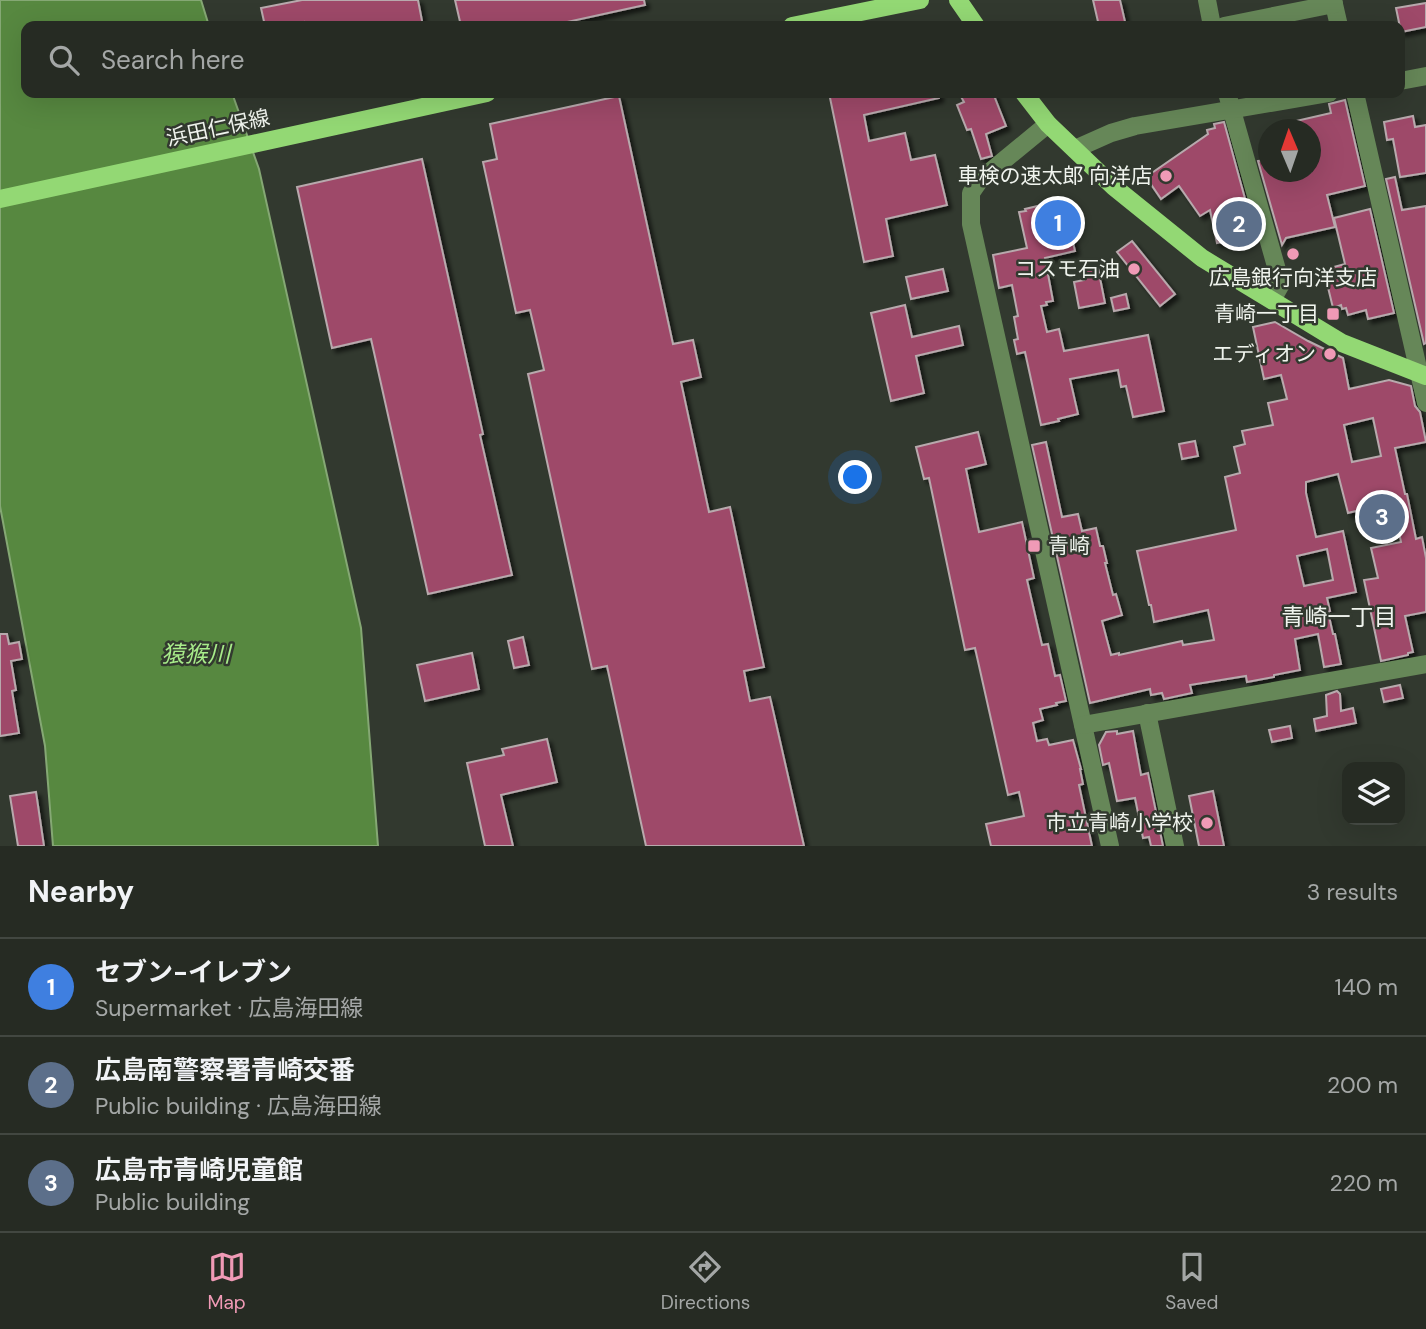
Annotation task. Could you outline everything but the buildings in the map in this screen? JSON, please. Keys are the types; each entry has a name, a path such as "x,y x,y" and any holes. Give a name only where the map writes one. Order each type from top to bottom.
{"main road":[{"path":"818,21 920,0"},
{"path":"958,0 973,21"},
{"name":"浜田仁保線","path":"0,199 464,98"},
{"path":"1028,98 1048,124 1114,187 1202,258 1342,343 1423,375"}],"street":[{"path":"1207,0 1211,21"},
{"path":"1246,21 1334,2 1338,21"},
{"path":"1405,79 1426,76"},
{"path":"1075,149 1135,126 1229,101 1266,98"},
{"path":"1355,98 1419,344 1426,403"},
{"path":"1229,101 1281,285 1272,300"},
{"path":"1048,124 980,180 971,192 971,224 1110,846"},
{"path":"1083,725 1426,664"},
{"path":"1147,713 1175,846"}],"water":[{"name":"猿猴川","path":"0,0 201,0 207,21 21,21 21,98 234,98 259,169 361,628 378,846 53,846 45,746 0,506"}],"place":[{"name":"車検の速太郎 向洋店","path":"1166,176"},
{"name":"セブン-イレブン","path":"1058,223"},
{"name":"広島南警察署青崎交番","path":"1239,224"},
{"name":"広島銀行向洋支店","path":"1293,254"},
{"name":"コスモ石油","path":"1134,269"},
{"name":"青崎一丁目","path":"1333,314"},
{"name":"エディオン","path":"1330,354"},
{"name":"広島市青崎児童館","path":"1382,517"},
{"name":"青崎","path":"1034,546"},
{"name":"市立青崎小学校","path":"1207,823"}],"district":[{"name":"青崎一丁目","path":"1339,617"}]}
